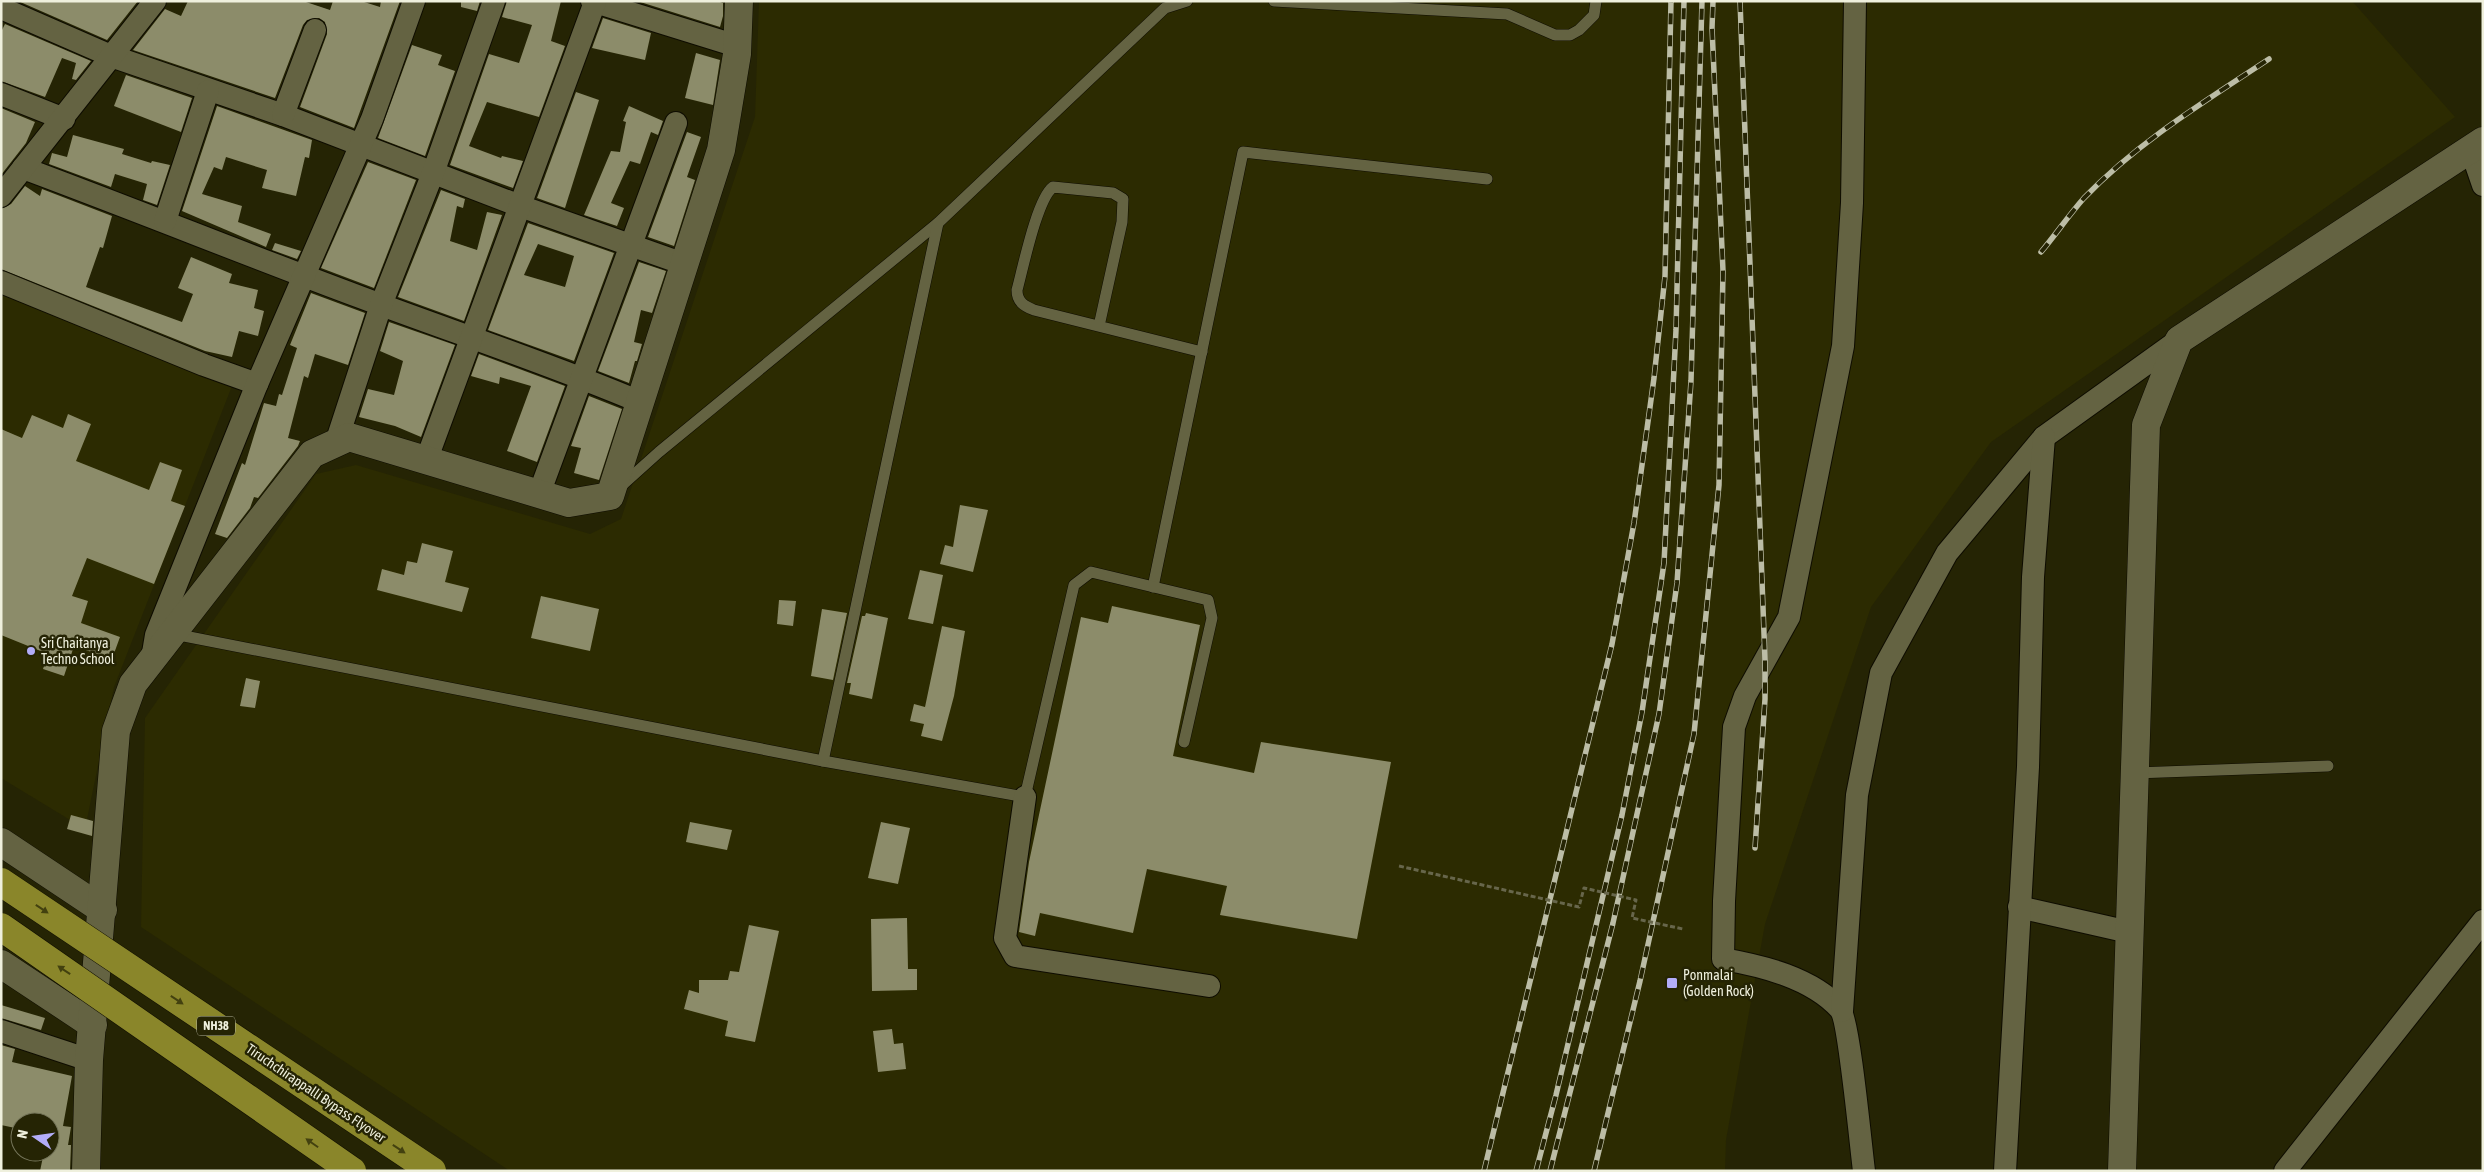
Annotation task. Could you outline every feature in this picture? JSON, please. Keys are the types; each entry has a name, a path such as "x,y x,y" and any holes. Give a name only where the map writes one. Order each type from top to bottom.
{"highway":[{"name":"Tiruchchirappalli Bypass Flyover","path":"1,882 432,1171"},
{"path":"1,927 352,1171"}],"street":[{"path":"1,196 64,119 155,1"},
{"path":"152,660 156,635 256,384 361,146 414,1"},
{"path":"336,443 381,305 433,173 494,1"},
{"path":"86,1171 89,1060 103,910 116,731 133,684 312,454 349,437 569,503 610,496 721,150 737,46 739,1"},
{"path":"1842,1011 1818,990 1784,975 1723,959 1724,901 1734,726 1745,696 1789,617 1843,346 1852,203 1855,1"},
{"path":"426,461 594,2 737,46"},
{"path":"1,8 111,56 208,91 283,115 520,206 684,264"},
{"path":"283,115 315,30"},
{"path":"165,221 208,91"},
{"path":"1,94 64,119"},
{"path":"539,494 676,123"},
{"path":"1864,1171 1853,1077 1842,1011 1856,795 1882,673 1947,553 2044,437 2179,340 2477,145 2483,184"},
{"path":"23,168 381,305 582,378 640,402"},
{"path":"1,282 204,365 256,384"},
{"path":"2122,1171 2146,425 2179,340"},
{"path":"2005,1171 2028,767 2034,576 2044,437"},
{"path":"1025,797 1005,938 1015,956 1209,986"},
{"path":"1,842 103,910"},
{"path":"2019,907 2130,932"},
{"path":"2285,1171 2483,921"},
{"path":"1,964 93,1025"},
{"path":"1,1031 89,1060"}],"lane":[{"path":"610,496 659,452 938,223 1165,8 1187,1"},
{"path":"1274,1 1507,14 1549,32 1570,35 1579,30 1594,16 1596,1"},
{"path":"1153,586 1243,152 1487,179"},
{"path":"1099,326 1122,222 1123,199 1113,193 1054,187 1045,196 1035,223 1017,297 1021,304 1034,310 1202,352"},
{"path":"822,761 938,223"},
{"path":"172,634 822,761 1025,797 1074,585 1091,572 1208,600 1212,618 1184,742"},
{"path":"2135,773 2328,766"}],"path":[{"path":"1399,866 1579,907 1584,888 1636,900 1632,918 1683,929"}],"shaded area":[{"path":"759,1 2352,1 2455,117 1991,442 1871,607 1765,924 1726,1140 1725,1171 510,1171 141,927 145,718 316,474 356,465 590,534 621,519 755,117"},
{"path":"1,289 232,386 114,687 85,829 1,778"}],"building":[{"path":"18,1 138,1 107,40"},
{"path":"188,1 303,1 330,10 333,1 361,1 380,7 381,1 400,1 354,128 300,107 327,34 325,22 319,18 307,20 303,25 275,98 133,50 165,9 181,16"},
{"path":"461,1 480,1 477,11 461,7"},
{"path":"507,1 561,1 551,41 565,46 539,117 487,102 469,146 501,158 502,156 523,161 513,188 450,165 489,54 519,63 532,25 502,17"},
{"path":"637,1 717,1 723,3 723,16 720,27"},
{"path":"603,18 651,33 645,60 592,48"},
{"path":"5,24 91,61 76,80 72,79 76,63 62,58 45,97 1,81 1,32"},
{"path":"412,45 442,55 438,65 455,71 425,156 378,138"},
{"path":"696,53 720,60 713,105 685,98"},
{"path":"126,75 192,98 181,132 114,106"},
{"path":"576,92 599,100 565,208 537,198"},
{"path":"217,106 312,140 309,158 305,157 296,196 262,188 267,170 226,157 222,170 214,167 202,194 242,206 238,222 271,234 266,247 182,211"},
{"path":"629,106 663,121 658,135 651,132 640,164 630,161 611,203 624,208 617,226 584,215 611,151 620,152 626,122 623,121"},
{"path":"1,108 35,122 26,143 1,175"},
{"path":"687,132 701,137 687,177 695,180 674,246 648,237"},
{"path":"73,135 124,149 122,154 151,163 152,161 170,165 157,205 143,200 147,184 115,174 111,187 49,164 52,153 67,157"},
{"path":"368,162 416,180 374,288 321,268"},
{"path":"25,186 40,196 42,189 112,216 103,248 100,247 86,287 182,322 193,294 178,288 191,257 232,274 229,283 258,290 254,308 264,311 258,336 239,331 232,357 205,351 1,269 1,209 11,204"},
{"path":"441,190 465,199 463,208 457,206 450,241 477,250 487,212 502,215 464,321 398,297"},
{"path":"528,223 614,253 574,361 488,330","holes":["538,244 574,256 565,287 524,275"]},
{"path":"275,243 301,251 297,259 272,250"},
{"path":"639,262 666,271 652,313 641,310 634,342 642,344 629,383 598,371"},
{"path":"311,293 365,313 348,365 315,354 308,378 304,376 288,438 300,441 298,446 258,498 254,497 250,508 227,538 215,534 242,463 245,465 264,403 276,406 279,394 282,395 297,348 290,345"},
{"path":"389,322 455,345 421,437 395,426 359,417 368,389 394,395 403,361 380,351"},
{"path":"479,354 565,386 537,462 507,451 531,386 500,377 499,384 471,376"},
{"path":"589,396 622,409 599,480 574,473 581,448 571,446"},
{"path":"68,414 91,424 76,461 149,490 160,462 182,470 171,501 185,506 154,584 87,558 72,596 88,601 81,623 120,637 112,659 74,646 64,676 43,669 48,654 1,635 1,429 22,438 32,415 63,428"},
{"path":"960,505 988,510 973,572 940,564 945,545 953,547"},
{"path":"422,543 453,551 445,582 469,588 462,612 377,590 382,569 404,575 407,561 417,563"},
{"path":"920,570 943,575 933,624 908,619"},
{"path":"541,596 599,609 590,651 531,638"},
{"path":"779,600 796,601 793,626 777,624"},
{"path":"1112,606 1200,625 1173,756 1254,773 1261,742 1391,762 1357,939 1220,915 1227,886 1147,869 1133,933 1040,913 1035,936 1019,932 1029,862 1081,617 1108,623"},
{"path":"822,609 847,613 833,680 811,676"},
{"path":"866,613 888,618 872,699 849,694 851,683 847,683 862,616 865,616"},
{"path":"942,626 965,631 954,696 942,741 921,736 924,724 910,721 914,704 925,707"},
{"path":"246,678 260,681 255,708 240,706"},
{"path":"71,815 93,821 92,836 67,829"},
{"path":"690,822 732,830 727,850 686,842"},
{"path":"881,822 910,828 898,884 868,878"},
{"path":"907,918 908,969 917,969 917,990 872,991 871,919"},
{"path":"749,925 779,931 755,1042 725,1036 728,1021 684,1009 689,990 699,993 699,980 728,980 730,971 739,972"},
{"path":"1,1005 45,1018 41,1030 1,1018"},
{"path":"892,1029 894,1044 903,1043 906,1069 878,1072 873,1031"},
{"path":"1,1045 15,1049 12,1062 72,1076 63,1126 71,1127 68,1145 71,1145 70,1171 40,1171 42,1162 60,1162 60,1112 10,1112 10,1127 1,1125"}],"railway":[{"path":"1484,1171 1612,644 1634,523 1654,378 1665,276 1671,1"},
{"path":"1536,1171 1556,1095 1622,815 1642,712 1664,563 1676,330 1684,1"},
{"path":"1550,1171 1613,923 1659,714 1677,583 1691,381 1702,1"},
{"path":"1594,1171 1640,981 1694,734 1719,485 1723,271 1712,28 1713,1"},
{"path":"1740,1 1765,660 1765,699 1755,848"},
{"path":"2041,252 2084,198 2127,159 2196,107 2269,59"}],"place":[{"name":"Sri Chaitanya Techno School","path":"31,651"},
{"name":"Ponmalai (Golden Rock)","path":"1672,983"}]}
